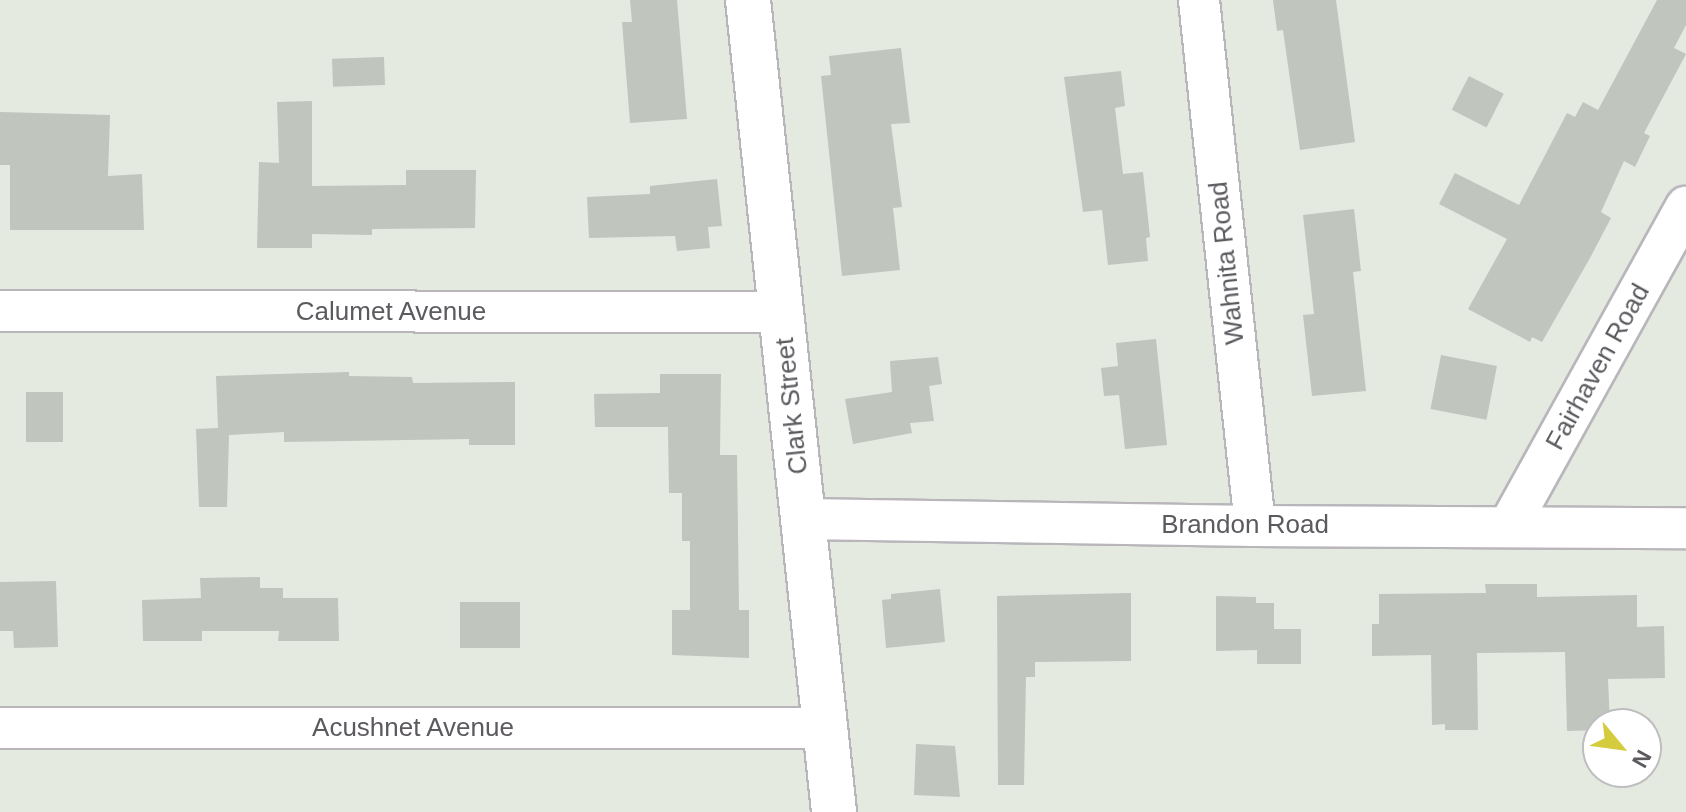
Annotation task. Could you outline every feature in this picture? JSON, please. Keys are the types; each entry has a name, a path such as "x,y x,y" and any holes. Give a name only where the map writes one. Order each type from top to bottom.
{"street":[{"name":"Clark Street","path":"748,0 834,812"},
{"name":"Wahnita Road","path":"1199,0 1255,526"},
{"name":"Fairhaven Road","path":"1509,526 1686,207"},
{"name":"Calumet Avenue","path":"0,311 782,312"},
{"name":"Brandon Road","path":"803,519 1686,528"},
{"name":"Acushnet Avenue","path":"0,728 826,728"}],"building":[{"path":"630,0 677,0 687,119 630,123 622,22 632,22"},
{"path":"1273,0 1336,0 1355,142 1300,150 1283,30 1277,31"},
{"path":"1657,0 1686,0 1686,25 1674,48 1686,54 1644,133 1650,136 1635,167 1624,161 1601,212 1611,218 1590,258 1542,342 1532,337 1530,342 1468,309 1507,239 1439,204 1455,173 1519,205 1567,113 1575,117 1583,102 1598,110"},
{"path":"901,48 910,123 891,124 902,207 893,208 900,270 842,276 821,76 831,75 829,56"},
{"path":"384,57 385,85 333,87 332,59"},
{"path":"1121,71 1125,106 1115,108 1123,174 1143,172 1150,237 1146,238 1148,261 1108,265 1102,210 1083,212 1064,77"},
{"path":"1469,76 1504,94 1486,128 1452,110"},
{"path":"312,101 312,186 406,185 406,170 476,170 475,228 372,229 372,235 312,234 312,248 257,248 259,162 279,163 277,102"},
{"path":"0,112 110,115 108,176 142,174 144,230 10,230 10,165 0,165"},
{"path":"717,179 722,226 708,227 710,248 677,251 675,236 589,238 587,197 650,194 650,186"},
{"path":"1354,209 1361,271 1353,272 1366,391 1312,396 1303,315 1314,314 1303,215"},
{"path":"1156,339 1167,445 1125,449 1119,395 1104,396 1101,368 1118,366 1116,343"},
{"path":"1441,355 1497,366 1486,420 1431,409"},
{"path":"938,357 942,384 929,386 934,421 910,423 912,433 853,444 845,399 892,392 890,361"},
{"path":"349,372 349,376 412,377 413,383 515,382 515,445 469,445 469,439 284,442 284,432 229,435 227,507 199,507 196,429 218,428 216,376"},
{"path":"660,374 721,374 720,455 737,455 739,610 749,610 749,658 672,655 672,610 690,610 690,541 682,541 682,493 669,493 668,427 595,427 594,394 660,393"},
{"path":"26,392 63,392 63,442 26,442"},
{"path":"260,577 260,588 283,588 283,598 338,598 339,641 278,641 279,631 202,631 202,641 143,641 142,600 201,598 200,578"},
{"path":"56,581 58,647 14,648 13,631 0,631 0,582"},
{"path":"1485,584 1537,584 1537,597 1637,595 1637,627 1664,626 1665,678 1608,679 1609,708 1582,708 1582,731 1567,731 1565,652 1477,653 1478,730 1445,730 1445,724 1432,725 1431,655 1372,656 1372,624 1379,624 1379,594 1486,593"},
{"path":"940,589 945,642 886,648 882,600 891,599 891,594"},
{"path":"1131,593 1131,661 1035,662 1035,677 1026,677 1024,785 998,785 997,596"},
{"path":"1216,596 1256,597 1256,603 1274,603 1274,629 1301,629 1301,664 1257,664 1257,650 1216,651"},
{"path":"460,602 520,602 520,648 460,648"},
{"path":"916,744 955,746 960,797 914,795"}]}
